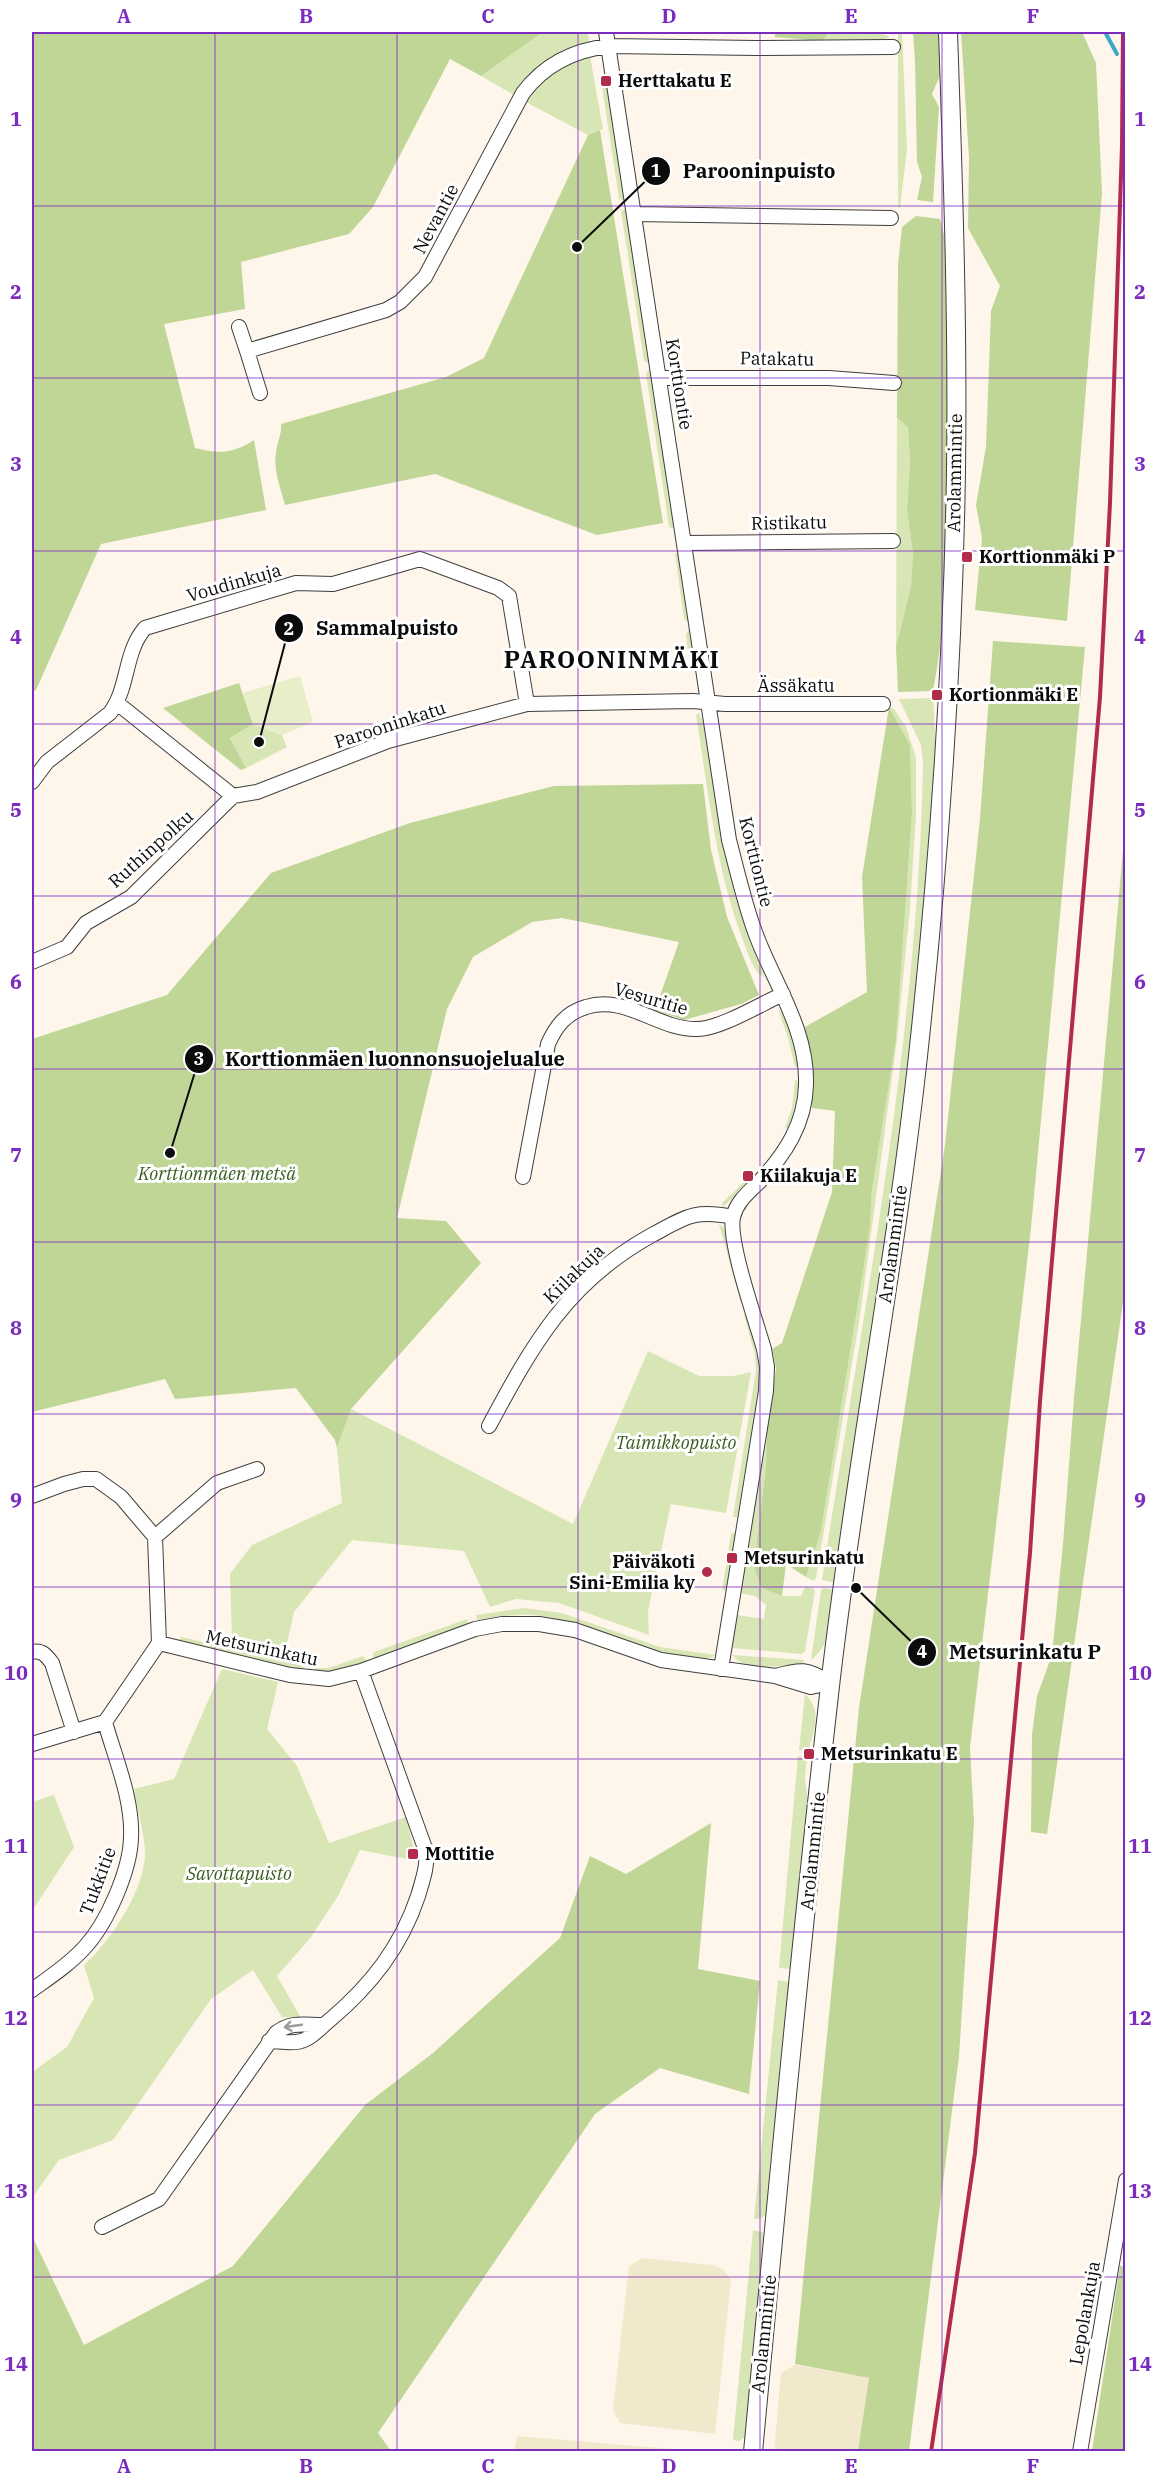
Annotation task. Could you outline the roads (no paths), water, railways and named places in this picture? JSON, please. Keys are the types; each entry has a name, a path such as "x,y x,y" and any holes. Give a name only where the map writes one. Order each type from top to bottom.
{"street":[{"name":"Arolammintie","path":"753,2451 830,1683 902,1182 919,1046 939,814 947,696 956,470 956,301 948,32"},
{"name":"Nevantie","path":"247,351 386,310 400,302 425,278 434,263 515,107 534,79 564,58 593,48 607,39 757,48 893,47"},
{"name":"Korttiontie","path":"607,39 729,840 755,932 797,1027 806,1068 804,1103 793,1136 782,1155 744,1196 733,1217"},
{"path":"634,214 891,218"},
{"path":"239,327 260,393"},
{"name":"Patakatu","path":"659,378 829,378 894,383"},
{"name":"Ristikatu","path":"685,543 893,541"},
{"name":"Voudinkuja","path":"117,703 134,644 145,628 296,583 333,584 420,559 429,560 498,588 509,596 527,704"},
{"name":"Parooninkatu","path":"233,796 257,792 388,741 527,704 693,701 709,704"},
{"path":"32,782 47,762 110,712 117,703 233,796"},
{"name":"Ässäkatu","path":"709,704 883,704"},
{"name":"Ruthinpolku","path":"32,962 67,947 86,923 131,897 233,796"},
{"name":"Vesuritie","path":"523,1177 548,1044 554,1031 571,1013 606,1003 625,1007 674,1026 700,1030 783,994"},
{"name":"Kiilakuja","path":"489,1426 525,1358 539,1338 582,1286 600,1270 633,1246 691,1215 705,1213 733,1217"},
{"path":"721,1669 766,1391 767,1366 735,1246 733,1217"},
{"path":"155,1537 217,1483 258,1469"},
{"path":"32,1496 64,1484 83,1479 96,1479 105,1483 121,1497 155,1537 159,1644 105,1722 32,1744"},
{"name":"Metsurinkatu","path":"159,1644 308,1679 329,1679 361,1671 475,1629 522,1623 556,1626 661,1660 775,1676 811,1687 830,1683"},
{"path":"32,1652 38,1651 47,1655 52,1663 74,1732"},
{"path":"102,2227 159,2199 269,2041 285,2026 323,2025 356,1998 388,1958 411,1915 427,1859 361,1671"},
{"name":"Tukkitie","path":"32,1990 72,1960 96,1933 118,1889 129,1854 131,1838 128,1808 105,1722"},
{"name":"Lepolankuja","path":"1080,2451 1125,2180"}],"waterway":[{"path":"1105,32 1117,54"}],"railway":[{"path":"931,2452 975,2153 1030,1553 1040,1401 1100,697 1110,503 1122,146 1123,32"}],"place":[{"name":"Herttakatu E","path":"606,81"},
{"name":"Parooninpuisto","path":"577,247"},
{"name":"Korttionmäki P","path":"967,557"},
{"name":"Kortionmäki E","path":"937,695"},
{"name":"Sammalpuisto","path":"259,742"},
{"name":"Korttionmäen luonnonsuojelualue","path":"170,1153"},
{"name":"Kiilakuja E","path":"748,1176"},
{"name":"Metsurinkatu","path":"732,1558"},
{"name":"Päiväkoti Sini-Emilia ky","path":"707,1572"},
{"name":"Metsurinkatu P","path":"856,1588"},
{"name":"Metsurinkatu E","path":"809,1754"},
{"name":"Mottitie","path":"413,1854"}],"district":[{"name":"PAROONINMÄKI","path":"612,660"}],"park label":[{"name":"Korttionmäen metsä","path":"217,1174"},
{"name":"Taimikkopuisto","path":"676,1443"},
{"name":"Savottapuisto","path":"239,1874"}]}
